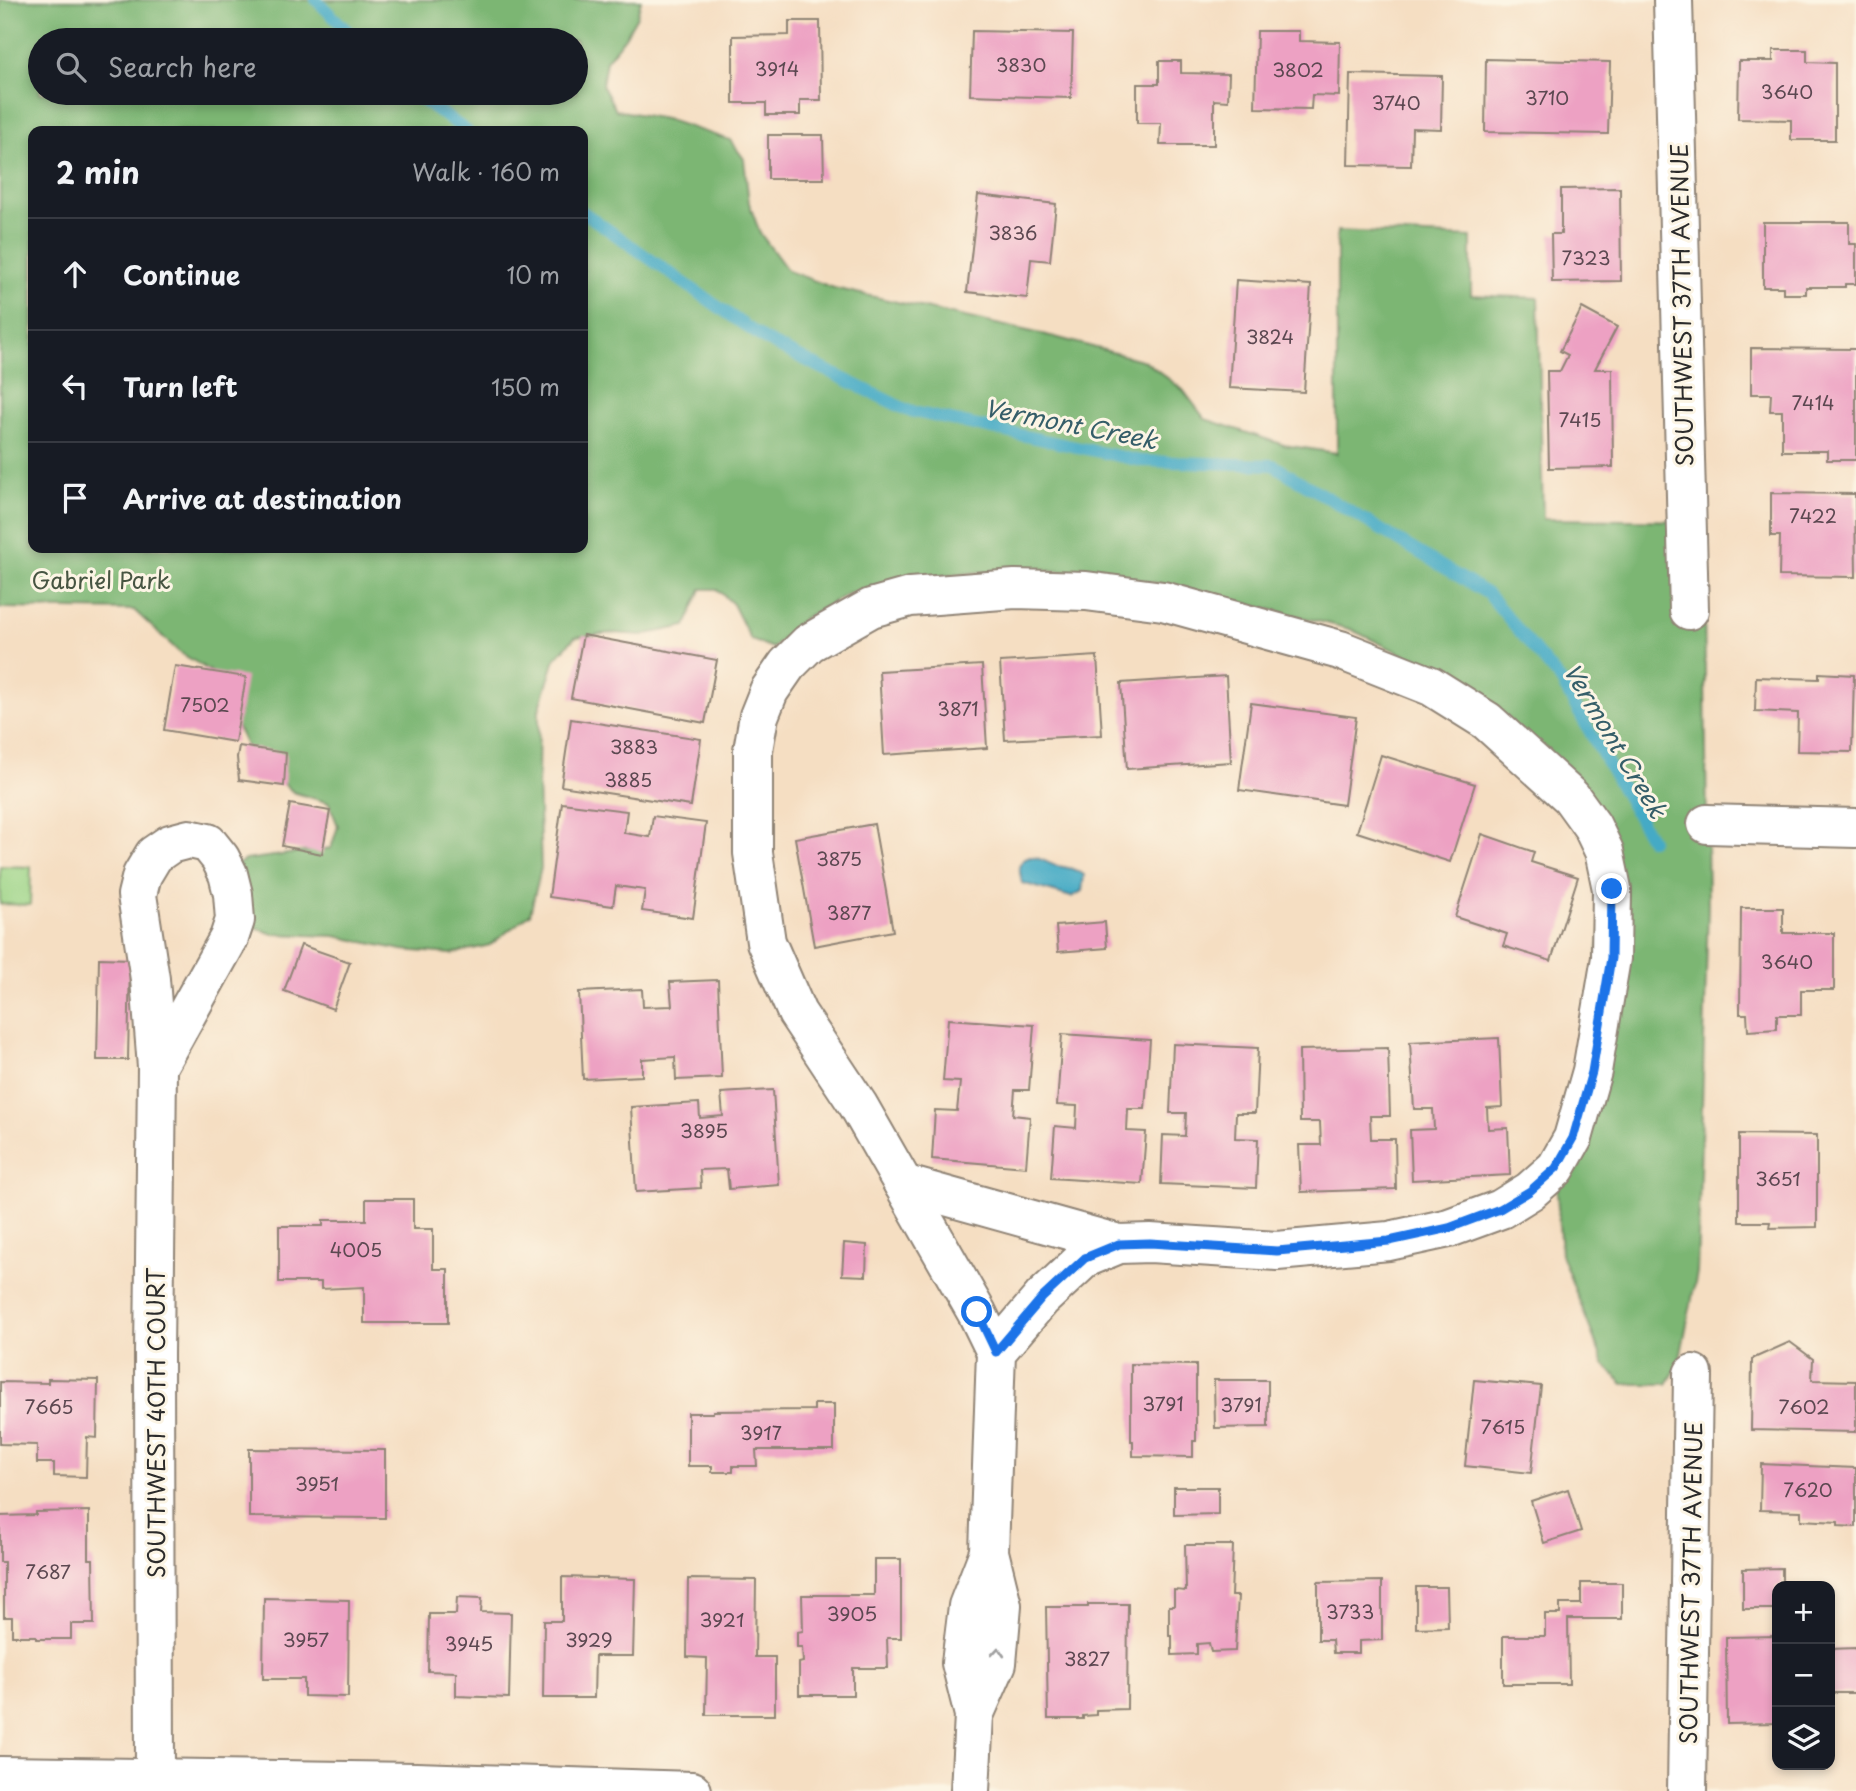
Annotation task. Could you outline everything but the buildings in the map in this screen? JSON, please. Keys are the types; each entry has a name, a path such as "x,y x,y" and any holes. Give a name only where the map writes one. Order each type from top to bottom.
{"street":[{"name":"SOUTHWEST 37TH AVENUE","path":"1673,0 1689,610"},
{"path":"903,1184 1119,1244 1150,1243 1277,1251 1389,1241 1449,1228 1500,1209 1530,1191 1556,1168 1573,1138 1592,1072 1611,958 1612,889 1604,851 1592,826 1572,797 1487,721 1431,686 1340,650 1163,601 1086,591 1015,589 910,597 871,608 809,643 787,665 769,691 759,716 753,750 752,853 766,942 797,1013 858,1105 903,1184 977,1312 996,1352 989,1552 968,1606 961,1663 974,1715 970,1791"},
{"path":"1707,824 1856,828"},
{"name":"SOUTHWEST 40TH COURT","path":"155,1778 154,1356 158,1067 150,979 138,895 142,875 154,855 170,844 189,839 208,843 220,858 229,874 235,920 229,938 158,1067"},
{"path":"996,1352 1042,1298 1085,1258 1119,1244"},
{"name":"SOUTHWEST 37TH AVENUE","path":"1687,1791 1693,1374"},
{"path":"0,1776 692,1791"}],"green space":[{"name":"Gabriel Park","path":"0,0 641,0 637,16 625,37 606,61 602,85 616,110 665,119 730,140 744,159 749,203 760,233 788,271 834,288 1055,337 1145,361 1183,390 1205,419 1284,445 1337,453 1337,231 1471,237 1471,295 1538,298 1543,519 1703,521 1708,908 1697,1273 1679,1364 1667,1384 1623,1384 1604,1364 1561,1254 1557,1192 1616,843 1423,664 1350,629 1183,588 1103,573 979,572 901,581 850,593 804,618 773,648 751,640 733,604 717,589 701,589 686,626 642,635 612,633 575,637 555,659 539,710 541,868 530,914 490,945 451,954 402,950 335,936 273,934 230,919 217,876 245,860 331,848 338,826 329,803 293,792 247,748 229,710 228,682 179,652 134,610 0,608"},
{"path":"0,866 31,867 30,905 0,904"}],"water":[{"path":"1030,857 1084,875 1082,891 1071,897 1022,883 1019,867 1023,860"}],"waterway":[{"name":"Vermont Creek","path":"316,0 345,28"},
{"name":"Vermont Creek","path":"429,105 460,126"},
{"name":"Vermont Creek","path":"588,216 767,341 909,411 1141,461 1273,465 1488,594 1561,681 1651,840"}],"route":[{"path":"977,1312 996,1352 1042,1298 1085,1258 1119,1244 1150,1243 1277,1251 1389,1241 1449,1228 1500,1209 1530,1191 1556,1168 1573,1138 1592,1072 1611,958 1612,889"}]}
